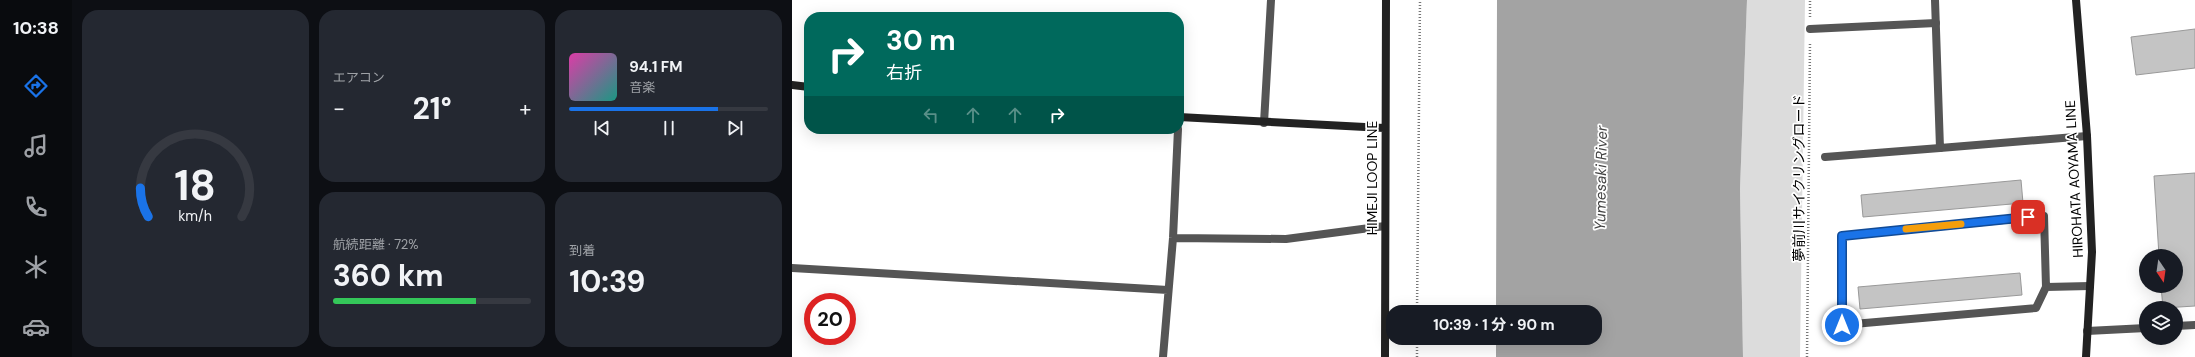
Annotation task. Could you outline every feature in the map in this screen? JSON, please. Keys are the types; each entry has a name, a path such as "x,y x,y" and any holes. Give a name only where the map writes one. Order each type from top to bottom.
{"main road":[{"name":"HIMEJI LOOP LINE","path":"1385,357 1384,128 1386,0"},
{"name":"HIROHATA AOYAMA LINE","path":"2076,0 2087,136 2092,252 2086,357"},
{"path":"792,85 804,86"},
{"path":"1184,117 1264,123 1384,128"}],"street":[{"path":"1264,123 1271,0"},
{"path":"1936,0 1940,148"},
{"path":"1810,29 1936,24"},
{"path":"1163,357 1173,238 1178,134"},
{"path":"1826,157 2087,136"},
{"path":"2044,216 2046,287 2036,308 1842,325 1842,236 2044,216"},
{"path":"1173,238 1286,239 1385,226"},
{"path":"792,268 1168,290"},
{"path":"2046,287 2090,286"},
{"path":"2183,326 2195,325"},
{"path":"2087,331 2139,328"}],"path":[{"path":"1417,305 1420,0"},
{"name":"夢前川サイクリングロード","path":"1807,357 1810,0"},
{"path":"1416,357 1417,345"}],"shaded area":[{"path":"1747,0 1805,0 1800,357 1743,357 1740,189"}],"water":[{"name":"Yumesaki River","path":"1497,0 1747,0 1740,189 1743,357 1496,357 1496,345 1602,345 1602,305 1496,305"}],"building":[{"path":"2195,29 2195,68 2136,75 2131,37"},
{"path":"2195,173 2195,306 2183,307 2183,301 2162,301 2162,293 2183,293 2183,249 2159,249 2154,176"},
{"path":"2021,180 2023,203 1863,217 1861,195"},
{"path":"2020,273 2022,295 1860,309 1858,287"}],"slow traffic":[{"path":"1906,229 1961,224"}],"route":[{"path":"1842,325 1842,236 2028,217"}]}
